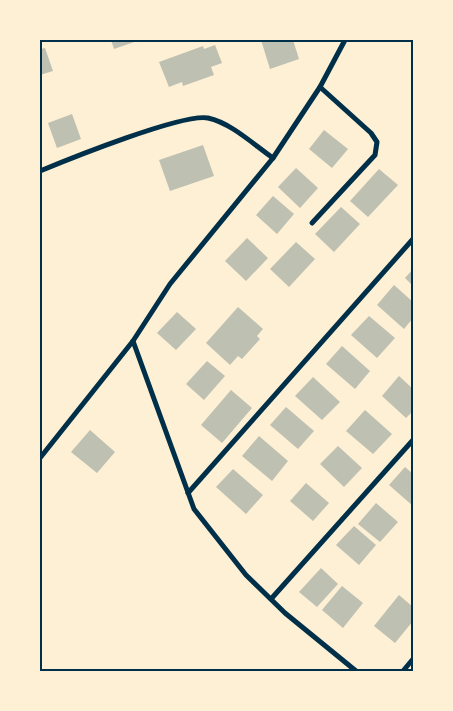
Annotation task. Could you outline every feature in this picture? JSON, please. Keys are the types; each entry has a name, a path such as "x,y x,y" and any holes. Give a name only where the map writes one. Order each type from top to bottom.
{"street":[{"path":"40,458 133,341 170,284 273,158 320,87 342,41"},
{"path":"312,223 375,155 377,142 370,133 320,87"},
{"path":"40,171 187,119 205,118 221,122 273,158"},
{"path":"188,494 413,239"},
{"path":"133,341 194,508 246,575 271,599 356,671"},
{"path":"271,599 413,440"},
{"path":"403,671 413,659"}],"building":[{"path":"111,40 140,40 114,49"},
{"path":"261,40 293,40 299,59 270,69"},
{"path":"215,45 222,63 211,67 214,75 183,86 182,82 169,87 159,62 203,46 204,49"},
{"path":"45,48 53,71 40,75 40,49"},
{"path":"72,114 81,139 57,148 48,123"},
{"path":"324,130 348,149 332,168 309,149"},
{"path":"203,145 214,176 170,191 159,160"},
{"path":"296,168 318,188 300,208 278,187"},
{"path":"379,169 398,185 368,217 350,201"},
{"path":"273,196 294,214 277,234 256,215"},
{"path":"341,207 360,224 334,252 315,234"},
{"path":"247,238 268,258 246,281 225,261"},
{"path":"296,242 315,259 289,287 270,269"},
{"path":"413,269 413,286 405,278"},
{"path":"394,285 413,302 413,318 404,329 377,305"},
{"path":"238,307 263,329 257,336 260,339 242,359 238,356 230,365 206,343"},
{"path":"177,312 196,329 176,350 157,333"},
{"path":"369,316 395,338 377,358 351,335"},
{"path":"342,346 370,371 355,389 326,364"},
{"path":"207,361 225,376 204,400 186,384"},
{"path":"399,376 413,389 413,411 406,418 382,396"},
{"path":"313,377 340,402 322,420 295,396"},
{"path":"231,390 252,408 222,443 201,425"},
{"path":"286,407 314,431 298,449 270,425"},
{"path":"365,410 392,434 373,454 346,431"},
{"path":"90,430 115,452 97,473 71,452"},
{"path":"259,436 288,461 272,481 242,456"},
{"path":"338,446 362,468 344,487 320,464"},
{"path":"405,467 413,474 413,506 389,485"},
{"path":"233,469 263,495 246,514 216,487"},
{"path":"306,483 329,503 313,521 290,501"},
{"path":"376,503 398,522 380,542 358,524"},
{"path":"354,526 376,545 359,565 336,545"},
{"path":"321,568 338,584 317,607 299,592"},
{"path":"342,586 363,603 343,628 322,610"},
{"path":"399,595 413,607 413,621 395,643 374,626"}]}
